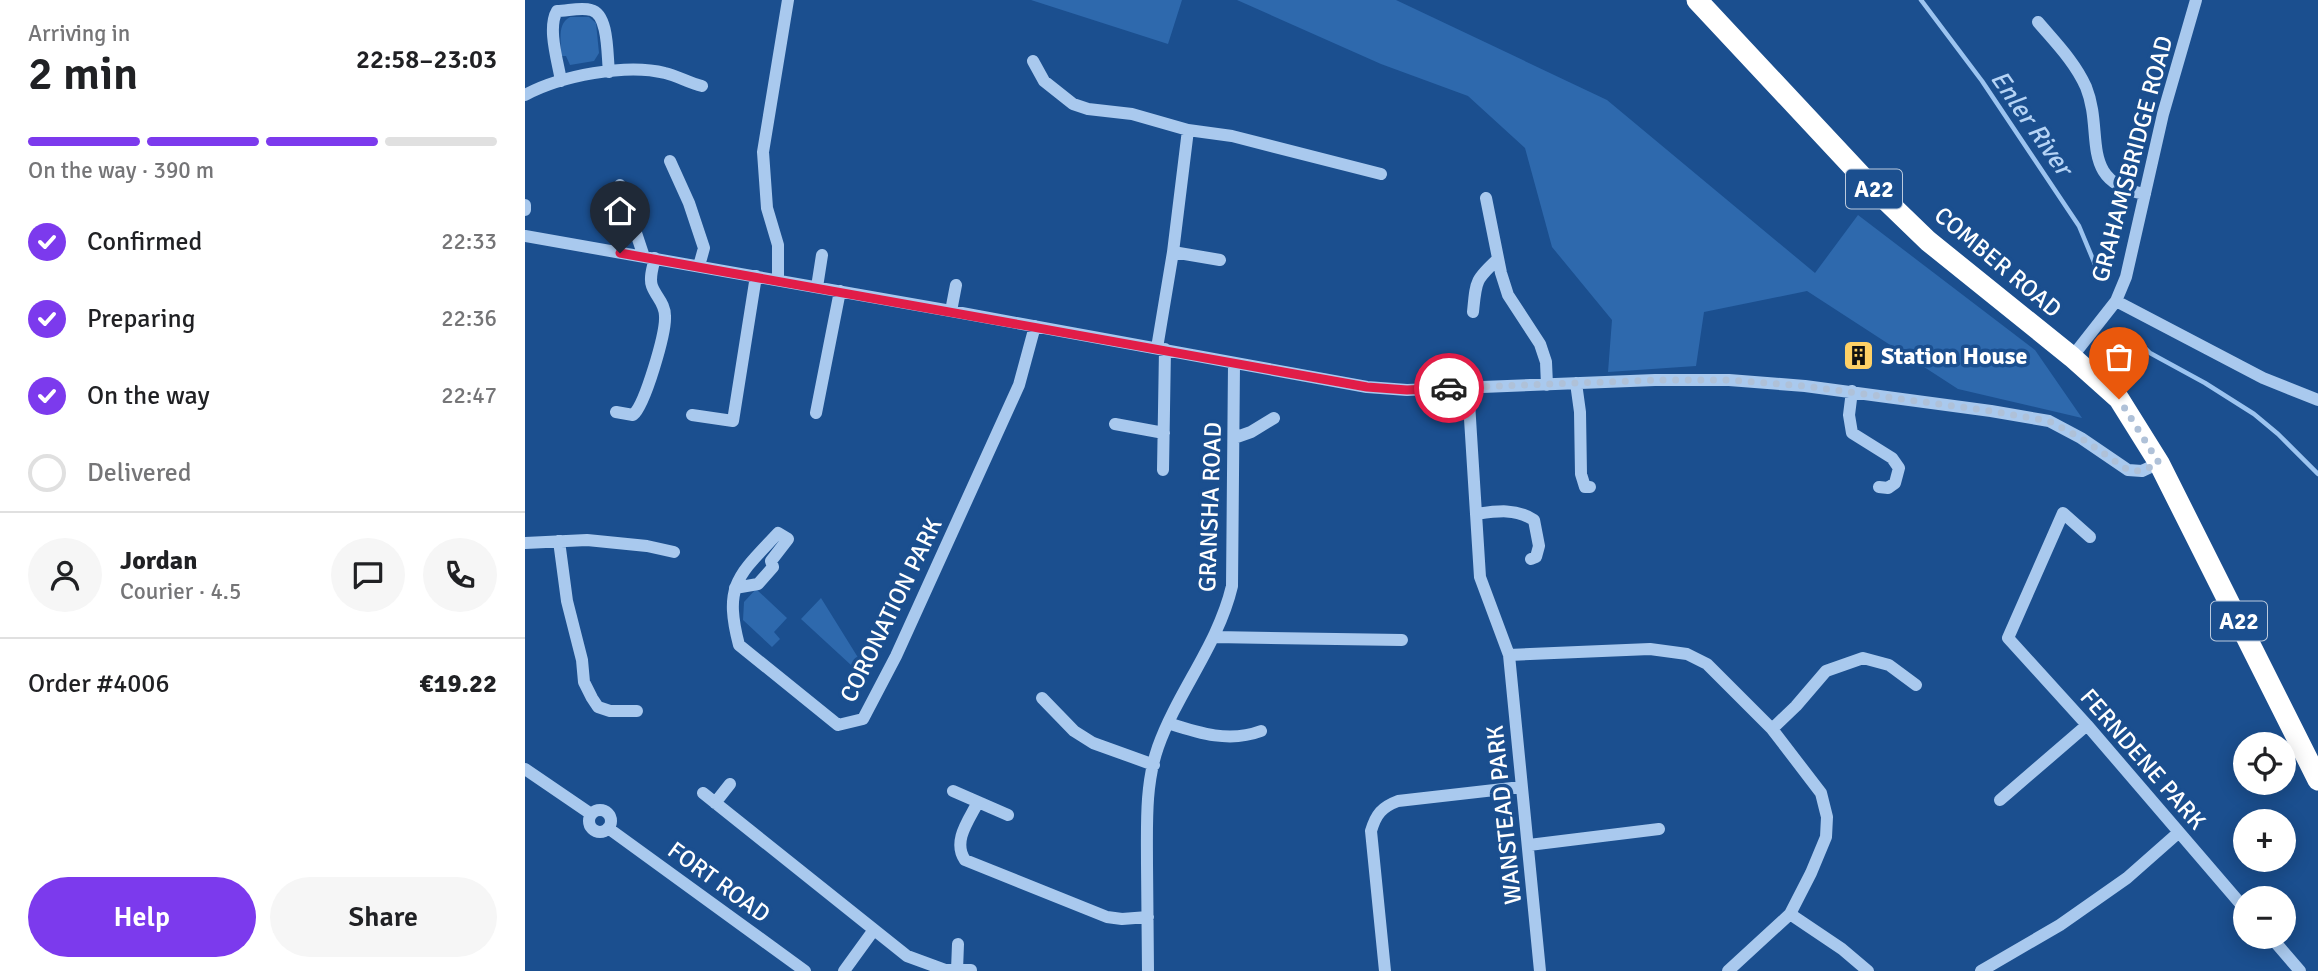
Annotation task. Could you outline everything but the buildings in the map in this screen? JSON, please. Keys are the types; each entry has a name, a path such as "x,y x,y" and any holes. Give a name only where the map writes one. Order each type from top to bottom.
{"highway":[{"name":"COMBER ROAD","path":"1697,0 1869,184 1909,222 1948,258 2072,357 2119,399 2159,463 2318,780"}],"street":[{"path":"778,280 779,245 768,208 763,152 788,0"},
{"name":"GRAHAMSBRIDGE ROAD","path":"2072,357 2116,301 2126,277 2167,102 2196,0"},
{"path":"561,81 553,18 557,11 590,9 599,13 604,22 609,72"},
{"path":"2038,22 2072,63 2085,85 2098,154 2106,177 2122,188 2145,194"},
{"path":"1033,61 1044,81 1073,104 1087,109 1132,114 1188,130 1232,136 1381,174"},
{"path":"525,95 561,81 640,69 667,73 684,82 702,86"},
{"path":"1163,470 1161,349 1188,130"},
{"path":"670,161 689,203 704,248 699,267"},
{"path":"616,412 633,415 639,410 650,381 666,320 662,302 651,284 649,258 620,185"},
{"path":"1486,198 1508,295 1540,344 1546,362 1547,385"},
{"path":"525,236 1367,387 1407,390 1655,380 1729,380 1852,391 2049,421 2081,438 2128,470 2142,471 2159,463"},
{"path":"1173,252 1220,260"},
{"path":"817,287 822,255"},
{"path":"1473,312 1479,276 1498,260"},
{"path":"692,415 733,421 756,276"},
{"path":"951,311 955,285"},
{"path":"816,413 840,291"},
{"path":"2116,301 2263,378 2318,400"},
{"name":"CORONATION PARK","path":"735,588 732,600 733,625 739,645 838,725 863,719 896,656 1020,384 1035,326"},
{"name":"GRANSHA ROAD","path":"1148,971 1147,814 1154,765 1168,723 1214,637 1227,607 1232,586 1234,364"},
{"path":"1576,383 1580,412 1581,474 1585,487 1590,487"},
{"name":"WANSTEAD PARK","path":"1468,387 1480,577 1509,655 1540,971"},
{"path":"1852,391 1849,415 1852,433 1892,458 1899,468 1895,483 1888,488 1879,487"},
{"path":"1234,438 1251,432 1274,418"},
{"path":"1115,424 1164,433"},
{"path":"1476,514 1504,510 1523,513 1534,520 1539,546 1536,557 1531,559"},
{"name":"FERNDENE PARK","path":"2090,537 2063,513 2008,638 2087,725 2233,895"},
{"path":"779,533 788,539 771,561 773,567 758,584 735,588 739,576 779,533"},
{"path":"525,543 587,540 647,546 674,552"},
{"path":"559,541 567,601 582,660 584,682 598,707 610,711 637,711"},
{"path":"1214,637 1402,640"},
{"path":"1509,655 1650,649 1687,654 1707,664 1772,729 1821,793 1827,817 1826,837 1790,914 1728,971"},
{"path":"1772,729 1826,671 1863,658 1889,665 1916,685"},
{"path":"1042,698 1074,730 1093,743 1154,765"},
{"path":"1168,723 1204,734 1230,738 1249,736 1261,731"},
{"path":"2000,800 2087,725"},
{"name":"FORT ROAD","path":"525,769 591,814 589,824 595,831 608,828 805,971"},
{"path":"715,803 730,784"},
{"path":"1385,971 1371,831 1375,816 1385,806 1398,801 1521,787"},
{"path":"953,791 1009,815"},
{"path":"703,793 907,956 949,970 971,970"},
{"path":"978,802 959,842 959,852 965,860 1107,917 1148,917"},
{"path":"1529,845 1659,829"},
{"path":"1981,971 2060,925 2127,878 2178,832"},
{"path":"1790,914 1842,949 1868,971"},
{"path":"845,971 873,931"},
{"path":"949,970 958,944"},
{"path":"2281,949 2300,971"}],"shaded area":[{"path":"1031,0 1182,0 1168,44"},
{"path":"1237,0 1396,0 1607,100 1815,273 1858,215 2035,350 2082,418 1958,389 1807,291 1704,312 1696,366 1608,372 1612,320 1552,247 1525,148 1468,96 1381,64"},
{"path":"570,17 589,17 596,23 599,53 594,61 570,65 566,56 561,56 561,29"},
{"path":"756,589 787,618 774,632 780,639 772,647 743,620 744,602"},
{"path":"821,598 867,672 864,677 801,619"}],"waterway":[{"name":"Enler River","path":"1921,0 1982,81 2079,226 2099,274"},
{"name":"Enler River","path":"2136,339 2150,353 2254,414 2318,474"}],"way so far":[{"path":"1449,388 1655,380 1729,380 1852,391 2049,421 2081,438 2128,470 2142,471 2159,463 2119,399"}],"place":[{"name":"Station House","path":"1858,356"}],"route":[{"path":"620,253 1367,387 1407,390 1449,388"}]}
